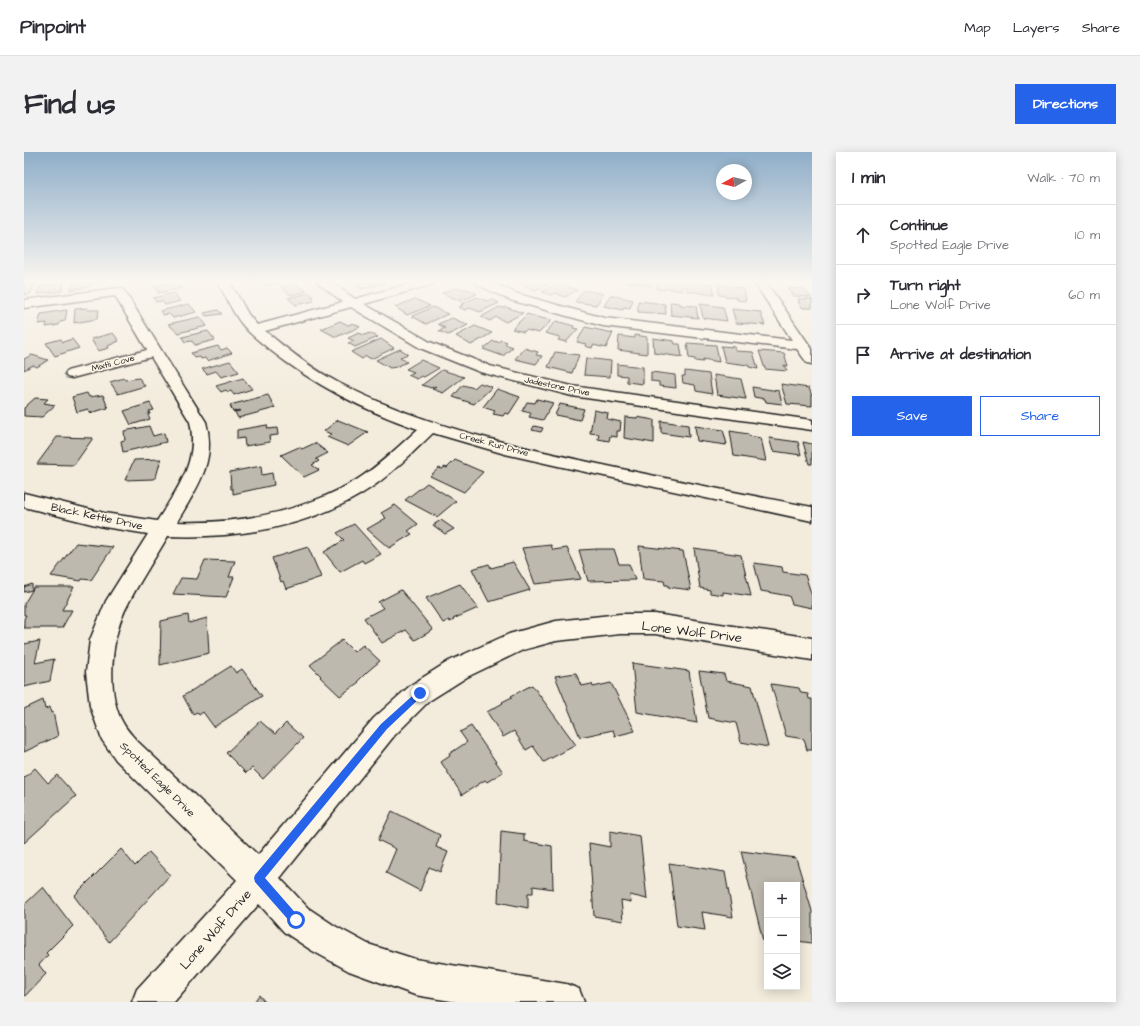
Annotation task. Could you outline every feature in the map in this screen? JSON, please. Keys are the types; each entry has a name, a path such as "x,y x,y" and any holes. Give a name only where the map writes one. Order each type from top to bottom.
{"street":[{"name":"Spotted Eagle Drive","path":"136,322 198,422 201,432 200,461 194,477 114,608 102,640 99,672 104,706 112,731 126,750 258,878 296,920 361,959 415,977 566,1002"},
{"name":"Creek Run Drive","path":"248,322 254,330 292,361 348,395 429,428 554,460 739,501 812,514"},
{"path":"254,330 285,322"},
{"name":"Jadestone Drive","path":"385,322 425,345 484,370 572,391 812,426"},
{"path":"602,322 801,345"},
{"path":"786,322 812,360"},
{"name":"Mixtli Cove","path":"72,374 154,352"},
{"name":"Black Kettle Drive","path":"24,500 130,525 205,529 237,526 290,516 315,508 337,498 364,484 388,466 429,428"},
{"name":"Lone Wolf Drive","path":"150,1002 258,878 384,727 420,693 458,669 518,641 556,631 620,624 655,624 812,649"}],"building":[{"path":"39,322 62,322 59,325 46,327 47,323 38,324"},
{"path":"179,322 204,322 207,326 178,333 168,324"},
{"path":"338,322 348,325 353,323 360,327 336,337 321,329"},
{"path":"422,322 431,322 426,324"},
{"path":"443,322 460,322 468,325 448,335 439,331 445,328 438,324"},
{"path":"519,322 550,322 539,333 526,330 524,332 512,329"},
{"path":"555,322 574,326 573,328 578,329 566,342 558,340 560,337 545,333"},
{"path":"736,322 764,322 765,325 736,323"},
{"path":"475,326 492,333 471,345 456,336"},
{"path":"585,327 613,333 606,348 593,345 592,348 585,346 586,344 577,342"},
{"path":"208,331 215,340 195,345 192,341 185,342 182,337"},
{"path":"113,333 119,341 108,346 109,348 98,351 91,339"},
{"path":"359,333 364,335 370,333 378,337 355,347 348,343 354,341 348,338"},
{"path":"635,335 647,337 647,354 618,350 619,336 635,338"},
{"path":"653,338 674,341 675,344 680,344 682,357 654,353"},
{"path":"61,339 63,342 72,339 79,348 55,356 46,343"},
{"path":"381,339 394,348 371,359 366,356 362,359 351,352"},
{"path":"501,340 507,342 505,344 513,347 503,356 483,349 493,341 498,342"},
{"path":"687,343 716,345 719,362 703,359 703,362 695,361 695,359 689,358"},
{"path":"218,346 221,350 227,348 232,353 207,361 205,358 195,358 191,353"},
{"path":"721,346 735,347 735,351 753,352 758,369 749,367 748,365 725,362"},
{"path":"524,348 538,352 536,355 542,356 536,364 515,359"},
{"path":"400,349 408,354 400,357 407,362 390,368 376,360"},
{"path":"759,351 784,353 788,366 784,365 787,371 765,369"},
{"path":"555,352 579,355 572,373 548,367"},
{"path":"32,355 48,360 37,367 33,365 24,370 24,359"},
{"path":"586,358 611,361 610,377 584,375"},
{"path":"421,360 439,368 424,377 422,376 417,379 408,375 414,372 406,369"},
{"path":"230,361 239,372 221,377 216,371 207,374 202,369"},
{"path":"617,364 643,367 643,384 627,382 627,376 617,375"},
{"path":"442,370 464,377 443,393 432,389 436,386 431,388 422,385"},
{"path":"685,371 709,374 712,394 696,391 695,385 683,383 682,376 685,376"},
{"path":"651,372 675,375 676,388 659,386 659,382 651,381"},
{"path":"714,375 741,379 746,399 717,395"},
{"path":"124,378 125,380 139,378 145,386 118,394 110,382"},
{"path":"243,378 252,389 234,395 231,391 228,392 226,390 221,392 216,386"},
{"path":"480,383 492,387 474,404 453,397 463,385 474,388"},
{"path":"781,384 809,388 812,396 812,406 787,404"},
{"path":"752,387 779,391 782,404 766,402 765,399 754,397"},
{"path":"497,389 520,397 509,414 505,413 503,416 493,414 495,411 483,407"},
{"path":"87,393 89,397 103,395 108,408 90,413 88,409 77,412 72,397"},
{"path":"268,395 275,408 238,418 235,412 240,411 233,412 230,405"},
{"path":"35,398 48,399 44,403 55,405 42,417 24,416 24,408"},
{"path":"537,399 553,403 543,420 529,417 531,413 522,411 527,402 535,403"},
{"path":"150,403 154,410 149,411 150,414 148,414 150,419 131,425 124,411"},
{"path":"560,404 584,409 580,420 555,415"},
{"path":"594,410 608,413 607,419 621,422 620,431 617,431 617,437 610,436 609,441 598,439 599,434 590,433"},
{"path":"625,417 637,417 654,420 654,443 624,438"},
{"path":"338,420 368,432 348,446 327,437 331,434 324,431"},
{"path":"661,421 688,425 689,437 661,433"},
{"path":"267,425 268,429 277,428 278,435 269,436 270,442 245,446 244,438 237,439 237,430"},
{"path":"149,426 153,436 164,433 166,442 123,452 121,441 125,440 124,431"},
{"path":"534,426 543,428 541,432 532,430"},
{"path":"695,426 723,430 727,444 697,441"},
{"path":"730,431 761,438 766,461 734,456"},
{"path":"57,437 93,438 74,465 37,464"},
{"path":"769,438 798,442 801,455 773,451"},
{"path":"803,442 812,444 812,464 809,464"},
{"path":"315,443 328,453 316,459 319,461 312,465 319,470 304,477 281,455 299,447 302,449"},
{"path":"161,459 156,477 153,479 125,480 134,460"},
{"path":"455,460 483,472 464,492 430,476 439,468 447,468"},
{"path":"261,466 262,475 272,473 274,485 233,494 233,489 231,489 230,472"},
{"path":"427,483 456,501 437,517 405,500"},
{"path":"395,505 418,524 408,531 412,534 389,548 367,529 386,518 381,513"},
{"path":"441,520 454,529 445,534 433,525"},
{"path":"354,524 381,554 364,563 362,560 340,572 324,552 344,540 337,533"},
{"path":"76,543 113,547 91,580 82,579 81,581 51,576"},
{"path":"551,545 553,550 567,548 581,579 535,584 522,548"},
{"path":"639,546 683,551 691,590 668,587 668,585 665,585 664,581 643,579"},
{"path":"308,547 321,577 286,589 283,581 281,582 272,558"},
{"path":"694,548 741,555 751,596 723,592 723,595 710,593 710,590 700,588"},
{"path":"614,549 619,564 629,564 635,580 588,581 579,550"},
{"path":"205,560 235,561 229,577 234,577 226,597 173,594 181,578 197,579"},
{"path":"513,562 530,590 489,602 472,569 489,564 491,568"},
{"path":"754,563 782,567 783,572 805,575 812,596 812,608 792,604 789,596 761,591"},
{"path":"32,584 32,590 24,592 24,587"},
{"path":"460,584 478,608 453,619 454,620 450,622 449,620 443,623 426,598"},
{"path":"34,587 74,587 62,610 72,610 62,628 24,628 24,619 26,615 24,615 24,604"},
{"path":"401,590 433,630 415,640 406,630 382,643 364,618 383,608 378,602"},
{"path":"188,615 189,623 207,618 209,653 160,665 161,621"},
{"path":"342,640 354,652 363,645 380,661 358,681 359,682 340,696 310,665"},
{"path":"40,641 35,663 54,659 50,681 24,687 24,644"},
{"path":"632,663 689,671 697,723 637,712"},
{"path":"231,666 236,673 242,669 262,696 214,727 203,712 199,715 197,712 193,714 183,696"},
{"path":"699,671 724,674 726,681 752,686 768,747 741,742 736,723 708,718"},
{"path":"576,673 581,686 592,684 593,687 611,683 635,731 615,736 613,730 580,737 555,676"},
{"path":"771,684 799,688 801,693 808,694 809,699 812,699 812,750 807,750 804,739 786,736"},
{"path":"532,685 576,745 544,762 533,746 526,750 514,731 503,737 487,712 512,697 511,696"},
{"path":"43,700 45,709 50,707 51,713 53,712 58,736 24,752 24,709"},
{"path":"260,721 275,734 286,723 303,738 263,779 252,768 246,773 226,753"},
{"path":"471,726 503,772 487,782 485,780 462,795 441,762 450,756 449,754 467,742 460,732"},
{"path":"35,768 48,783 57,775 76,796 24,843 24,778"},
{"path":"392,811 440,835 436,847 448,852 440,872 429,867 420,891 386,873 396,849 378,840"},
{"path":"501,831 524,834 524,841 552,846 553,889 533,886 533,893 528,893 528,908 498,902"},
{"path":"610,831 640,836 647,899 630,895 631,902 621,900 623,921 594,916 589,843 610,847"},
{"path":"121,849 135,866 149,852 170,875 109,942 74,896"},
{"path":"741,851 796,858 812,911 812,943 800,941 800,882 764,882 763,941"},
{"path":"669,863 725,872 733,917 702,912 705,930 677,926"},
{"path":"43,887 73,926 46,953 48,955 39,965 46,974 24,997 24,905"},
{"path":"259,995 265,1002 254,1002"}],"route":[{"path":"296,920 258,878 384,727 420,693"}]}
